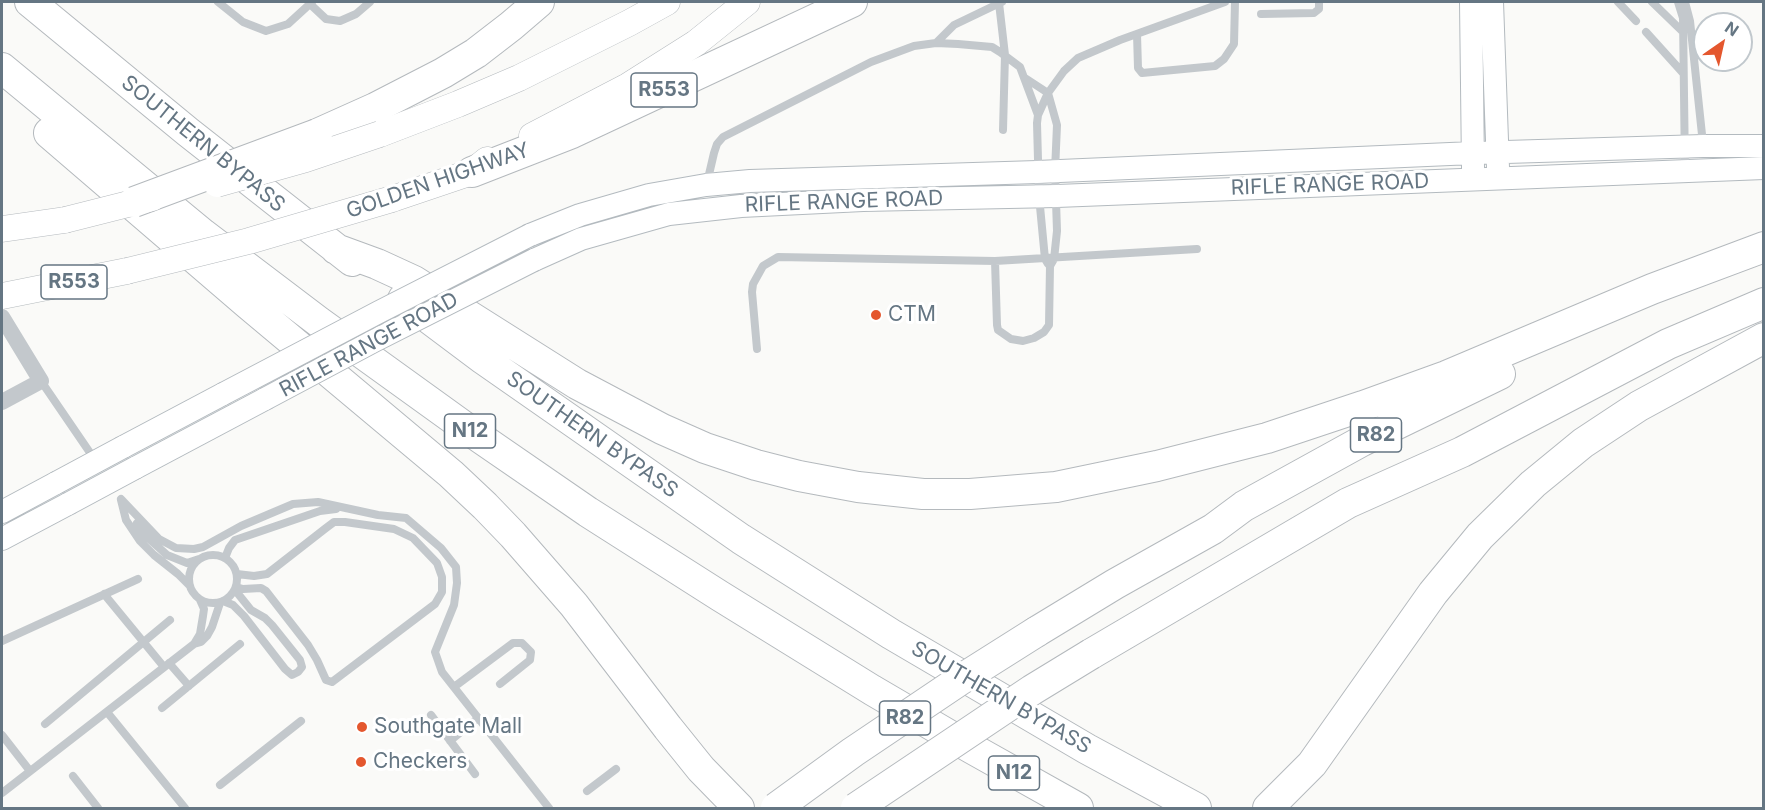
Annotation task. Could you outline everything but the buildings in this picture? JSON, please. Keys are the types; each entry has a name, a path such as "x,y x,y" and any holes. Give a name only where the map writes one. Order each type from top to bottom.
{"highway":[{"name":"SOUTHERN BYPASS","path":"30,2 188,132 336,249 483,359 751,545 901,640 1087,748 1196,808"},
{"path":"134,201 317,134 375,108 476,53 539,2"},
{"name":"GOLDEN HIGHWAY","path":"472,172 572,133 852,2"},
{"name":"N12","path":"2,68 203,234 465,428 588,512 750,615 971,748 1078,808"},
{"path":"2,93 248,304 407,436 485,506 574,605 701,769 739,808"},
{"path":"336,249 414,281 577,384 662,429 705,448 799,476 858,487 935,494 970,494 1056,487 1157,466 1267,438 1446,376 1652,289 1764,248"},
{"name":"R82","path":"776,808 960,680 1115,584 1213,529 1244,506 1362,441 1729,261"},
{"name":"R82","path":"856,808 1032,690 1348,503 1462,452 1668,344 1764,303"},
{"path":"1268,808 1312,764 1433,593 1480,536 1533,484 1583,443 1639,406 1764,338"}],"main road":[{"path":"2,229 65,220 134,201 205,188 306,159 380,134 519,78 667,2"},
{"path":"472,172 507,147 628,86 696,42 747,2"},
{"path":"1471,2 1472,178"},
{"path":"1492,2 1498,177"},
{"path":"1495,99 1509,138 1530,152"},
{"path":"1432,155 1448,149 1459,140 1472,110"},
{"name":"RIFLE RANGE ROAD","path":"2,539 405,325 534,260 581,239 669,214 741,206 863,200 1048,196 1498,177 1698,158 1764,147"},
{"name":"RIFLE RANGE ROAD","path":"2,512 400,301 530,235 580,215 648,195 750,180 1046,172 1473,153 1530,152 1698,158 1764,168"},
{"name":"GOLDEN HIGHWAY","path":"11,295 127,271 249,241 392,199 472,172"}],"street":[{"path":"2,317 41,381 2,402"}],"lane":[{"path":"218,2 243,22 267,31 288,24 311,3 326,19 340,21 356,14 370,2"},
{"path":"936,43 954,25 1001,2 1005,55 1003,130"},
{"path":"1038,115 1048,93 1064,71 1078,58 1225,2"},
{"path":"1137,34 1138,68 1142,73 1215,66 1224,59 1234,44 1235,2"},
{"path":"1261,14 1314,13 1319,9 1318,2"},
{"path":"1618,2 1636,21"},
{"path":"1653,2 1683,32"},
{"path":"1678,2 1683,18 1684,85 1698,158"},
{"path":"1686,2 1696,83 1698,158"},
{"path":"1646,32 1683,74"},
{"path":"706,185 714,153 723,137 871,62 914,46 936,43 992,47 1020,67 1038,115 1048,196 1049,325 1044,332 1034,338 1011,339 1003,334 997,325 995,261"},
{"path":"1024,78 1048,93 1057,125 1046,172 1048,196 1057,231 1050,261"},
{"path":"1684,85 1696,83"},
{"path":"757,349 753,284 763,266 778,257 1050,261 1197,249"},
{"path":"41,381 146,536 167,555 187,563 214,555"},
{"path":"121,500 159,539 176,548 203,547 241,526 293,504 318,502 406,518 441,548 456,567 457,583 454,605 435,652 442,672 549,808"},
{"path":"2,793 194,644 200,634 204,609 200,600 178,574 140,541 126,520 121,500"},
{"path":"225,558 235,540 320,511 346,508"},
{"path":"236,589 252,587 266,591 308,645 326,680 332,682 435,604 442,592 442,577 437,563 413,538 394,529 345,522 334,522 267,574 254,576 237,574"},
{"path":"194,644 201,642 207,636 222,602 236,589 237,574 234,566 225,558 214,555 203,547"},
{"path":"190,588 190,572 199,560"},
{"path":"2,641 138,579"},
{"path":"200,600 233,605 244,615 285,669 292,675 298,672 302,667 300,660 272,625 251,610 236,589"},
{"path":"104,594 143,643 189,686"},
{"path":"45,724 170,620"},
{"path":"454,687 513,643 522,643 531,652 530,660 500,684"},
{"path":"162,708 240,644"},
{"path":"107,712 185,808"},
{"path":"431,715 475,774"},
{"path":"450,741 478,718"},
{"path":"220,785 301,721"},
{"path":"2,735 30,771"},
{"path":"587,791 616,769"},
{"path":"73,776 98,808"}],"place":[{"name":"CTM","path":"876,315"},
{"name":"Southgate Mall","path":"362,727"},
{"name":"Checkers","path":"361,762"}]}
